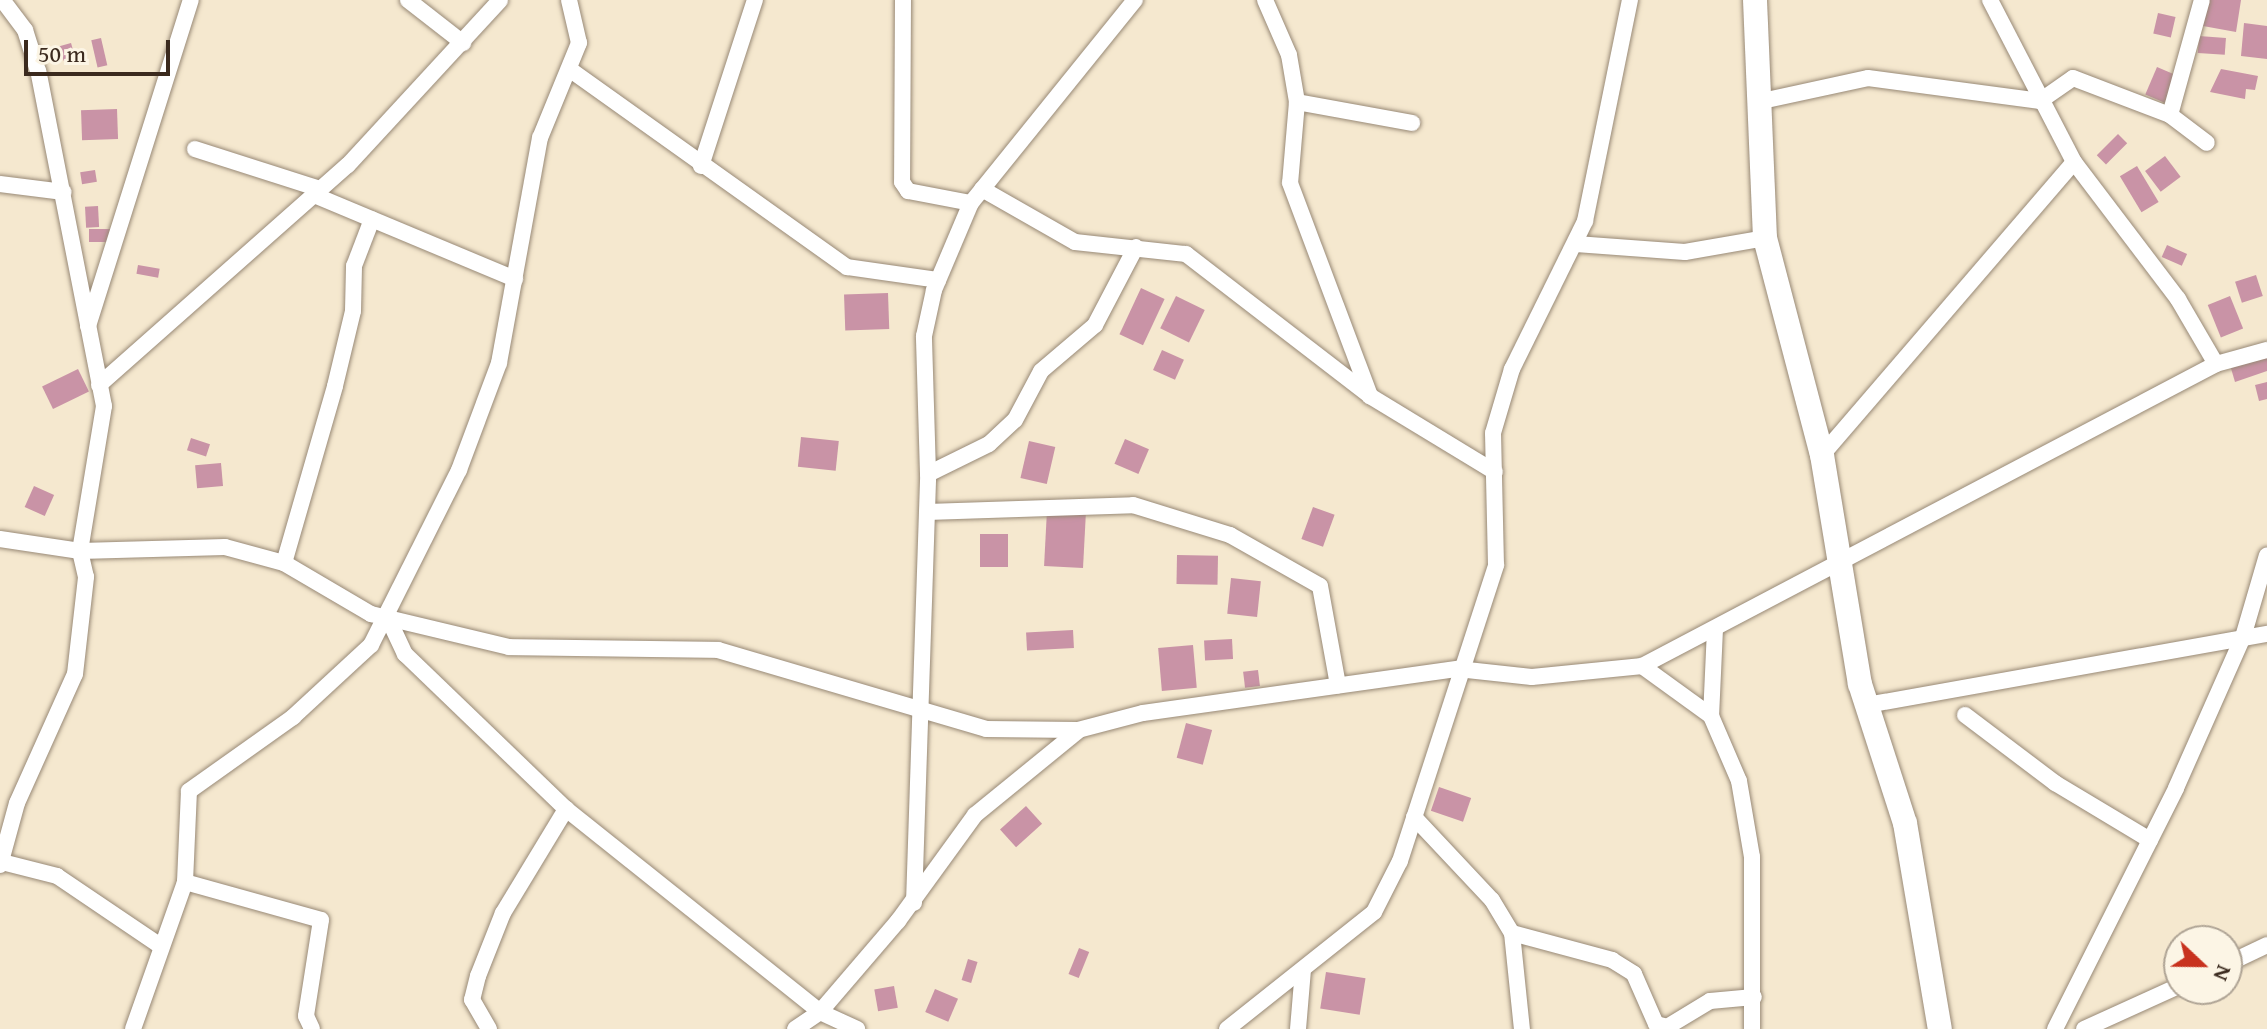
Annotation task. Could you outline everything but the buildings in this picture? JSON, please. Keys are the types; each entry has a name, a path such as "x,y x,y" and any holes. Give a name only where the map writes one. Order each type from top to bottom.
{"street":[{"path":"3,0 25,30 38,71 99,385 103,420 80,551 86,577 75,674 17,803 1,863 57,876 159,945"},
{"path":"88,326 191,0"},
{"path":"408,0 463,43"},
{"path":"99,385 317,192 463,43 500,0"},
{"path":"133,1029 159,945 185,882 189,791 331,684 371,645 387,619 459,470 499,363 540,138 572,71 579,43 569,0"},
{"path":"701,166 755,0"},
{"path":"903,0 902,182 908,191 971,203"},
{"path":"914,903 928,474 924,336 938,280 971,203 1135,0"},
{"path":"1265,0 1289,55 1297,102 1290,183 1370,396"},
{"path":"1227,1029 1374,912 1414,817 1458,669 1496,565 1493,433 1512,369 1576,244 1630,0"},
{"path":"1755,0 1762,101 1765,238 1822,455 1867,705 1905,823 1940,1029"},
{"path":"1990,0 2074,162 2178,299 2216,364"},
{"path":"2170,115 2202,0"},
{"path":"572,71 701,166 847,267 938,280"},
{"path":"1762,101 1868,78 2040,101 2073,78 2170,115 2207,143"},
{"path":"1297,102 1412,123"},
{"path":"195,149 317,192 372,219 515,279"},
{"path":"1822,455 2074,162"},
{"path":"0,184 63,192"},
{"path":"982,189 1075,242 1186,254 1370,396 1495,472"},
{"path":"284,563 335,386 353,311 354,266 372,219"},
{"path":"1576,244 1685,252 1765,238"},
{"path":"928,474 989,444 1015,420 1041,371 1095,325 1136,247"},
{"path":"0,539 80,551 191,544 284,563 387,619 547,652 718,650 765,659 921,713 986,729 1078,730 1143,713 1458,669 1532,677 1642,666 2216,364 2267,350"},
{"path":"927,512 1133,505 1230,535 1320,586 1338,685"},
{"path":"2055,1029 2150,840 2243,637 2267,555"},
{"path":"387,619 405,654 566,809 820,1012 857,1029"},
{"path":"1715,629 1711,716 1739,781 1752,857 1752,1029"},
{"path":"1867,705 2267,634"},
{"path":"1642,666 1711,716"},
{"path":"1965,715 2055,783 2150,840"},
{"path":"795,1029 820,1012 914,903 975,815 1078,730"},
{"path":"489,1029 472,1000 478,976 503,913 566,809"},
{"path":"1414,817 1492,900 1512,933 1522,1029"},
{"path":"185,882 321,920 306,1016 312,1029"},
{"path":"1512,933 1612,960 1634,974 1656,1024 1667,1027 1710,1001 1754,997"},
{"path":"2243,956 2267,945"},
{"path":"1298,1029 1303,970"},
{"path":"2084,1029 2163,993"}]}
